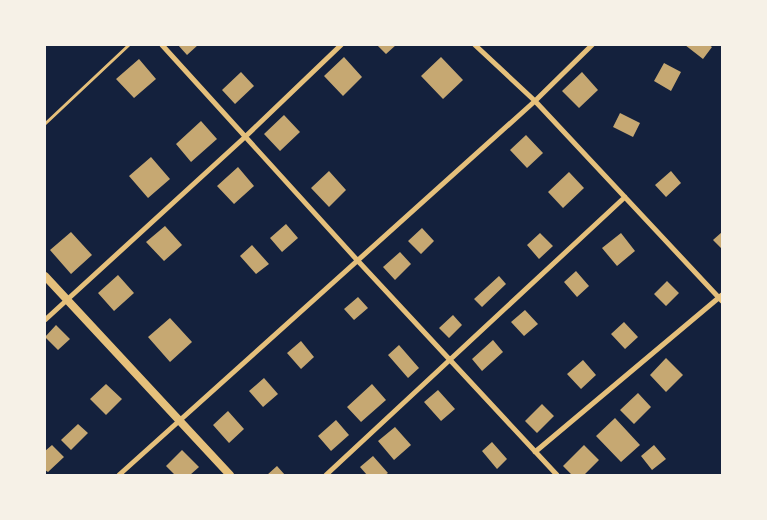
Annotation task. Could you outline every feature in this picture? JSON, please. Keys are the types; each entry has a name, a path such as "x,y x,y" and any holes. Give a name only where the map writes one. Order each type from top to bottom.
{"street":[{"path":"162,45 358,261 557,475"},
{"path":"45,320 245,137 341,45"},
{"path":"475,45 535,101 721,298 535,452"},
{"path":"119,475 535,101 592,45"},
{"path":"326,475 625,197"},
{"path":"45,276 230,475"}],"lane":[{"path":"45,124 129,45"}],"building":[{"path":"178,45 198,45 187,55"},
{"path":"377,45 396,45 386,54"},
{"path":"685,45 709,45 712,47 703,59"},
{"path":"344,57 362,77 343,96 324,76"},
{"path":"441,57 463,80 443,99 421,76"},
{"path":"139,59 156,79 134,98 116,79"},
{"path":"664,63 681,72 671,91 654,81"},
{"path":"241,72 254,86 235,104 222,90"},
{"path":"582,72 598,90 579,108 562,91"},
{"path":"620,113 640,123 633,137 613,127"},
{"path":"284,115 300,132 280,151 264,134"},
{"path":"201,121 217,139 191,162 176,144"},
{"path":"526,135 543,153 527,168 510,150"},
{"path":"151,157 170,179 148,198 129,176"},
{"path":"238,167 254,186 234,204 217,186"},
{"path":"329,171 346,190 329,207 311,188"},
{"path":"671,171 681,183 666,197 655,185"},
{"path":"569,172 584,188 563,208 548,192"},
{"path":"286,224 298,238 282,252 270,238"},
{"path":"165,226 182,245 164,261 146,242"},
{"path":"422,228 434,241 421,254 408,241"},
{"path":"71,232 92,255 71,274 50,250"},
{"path":"722,232 722,249 713,240"},
{"path":"540,233 553,246 539,259 527,245"},
{"path":"621,233 635,251 617,266 602,248"},
{"path":"252,245 269,264 256,274 240,256"},
{"path":"400,252 411,264 395,280 383,267"},
{"path":"576,271 589,286 577,297 564,282"},
{"path":"118,275 134,293 114,311 98,293"},
{"path":"499,276 506,284 482,307 474,299"},
{"path":"667,281 679,293 666,306 654,294"},
{"path":"358,297 368,308 354,320 344,309"},
{"path":"525,310 538,324 524,336 511,322"},
{"path":"453,315 462,325 449,338 439,328"},
{"path":"170,318 192,342 170,362 148,337"},
{"path":"624,322 638,337 625,349 611,334"},
{"path":"56,325 70,339 58,350 45,337"},
{"path":"493,340 503,352 482,371 472,359"},
{"path":"301,341 314,357 301,369 287,353"},
{"path":"399,345 419,368 408,378 388,355"},
{"path":"666,358 683,375 666,392 650,375"},
{"path":"583,360 596,375 581,389 567,374"},
{"path":"264,378 278,394 263,407 249,391"},
{"path":"106,384 122,399 106,415 90,399"},
{"path":"372,384 386,400 361,422 347,407"},
{"path":"438,390 455,409 441,421 424,402"},
{"path":"638,393 651,407 634,424 620,410"},
{"path":"542,404 554,416 537,433 525,421"},
{"path":"228,411 244,429 229,443 213,425"},
{"path":"615,418 640,445 621,462 596,436"},
{"path":"336,420 349,435 331,451 318,436"},
{"path":"78,424 88,433 71,450 61,440"},
{"path":"395,427 411,445 394,460 378,441"},
{"path":"492,442 507,459 497,469 482,451"},
{"path":"52,445 64,457 48,472 45,470 45,451"},
{"path":"584,445 599,460 584,475 572,475 563,466"},
{"path":"654,445 666,459 652,470 641,456"},
{"path":"182,450 199,467 190,475 175,475 166,466"},
{"path":"373,456 388,473 385,475 367,475 360,467"},
{"path":"277,466 285,475 267,475"}]}
